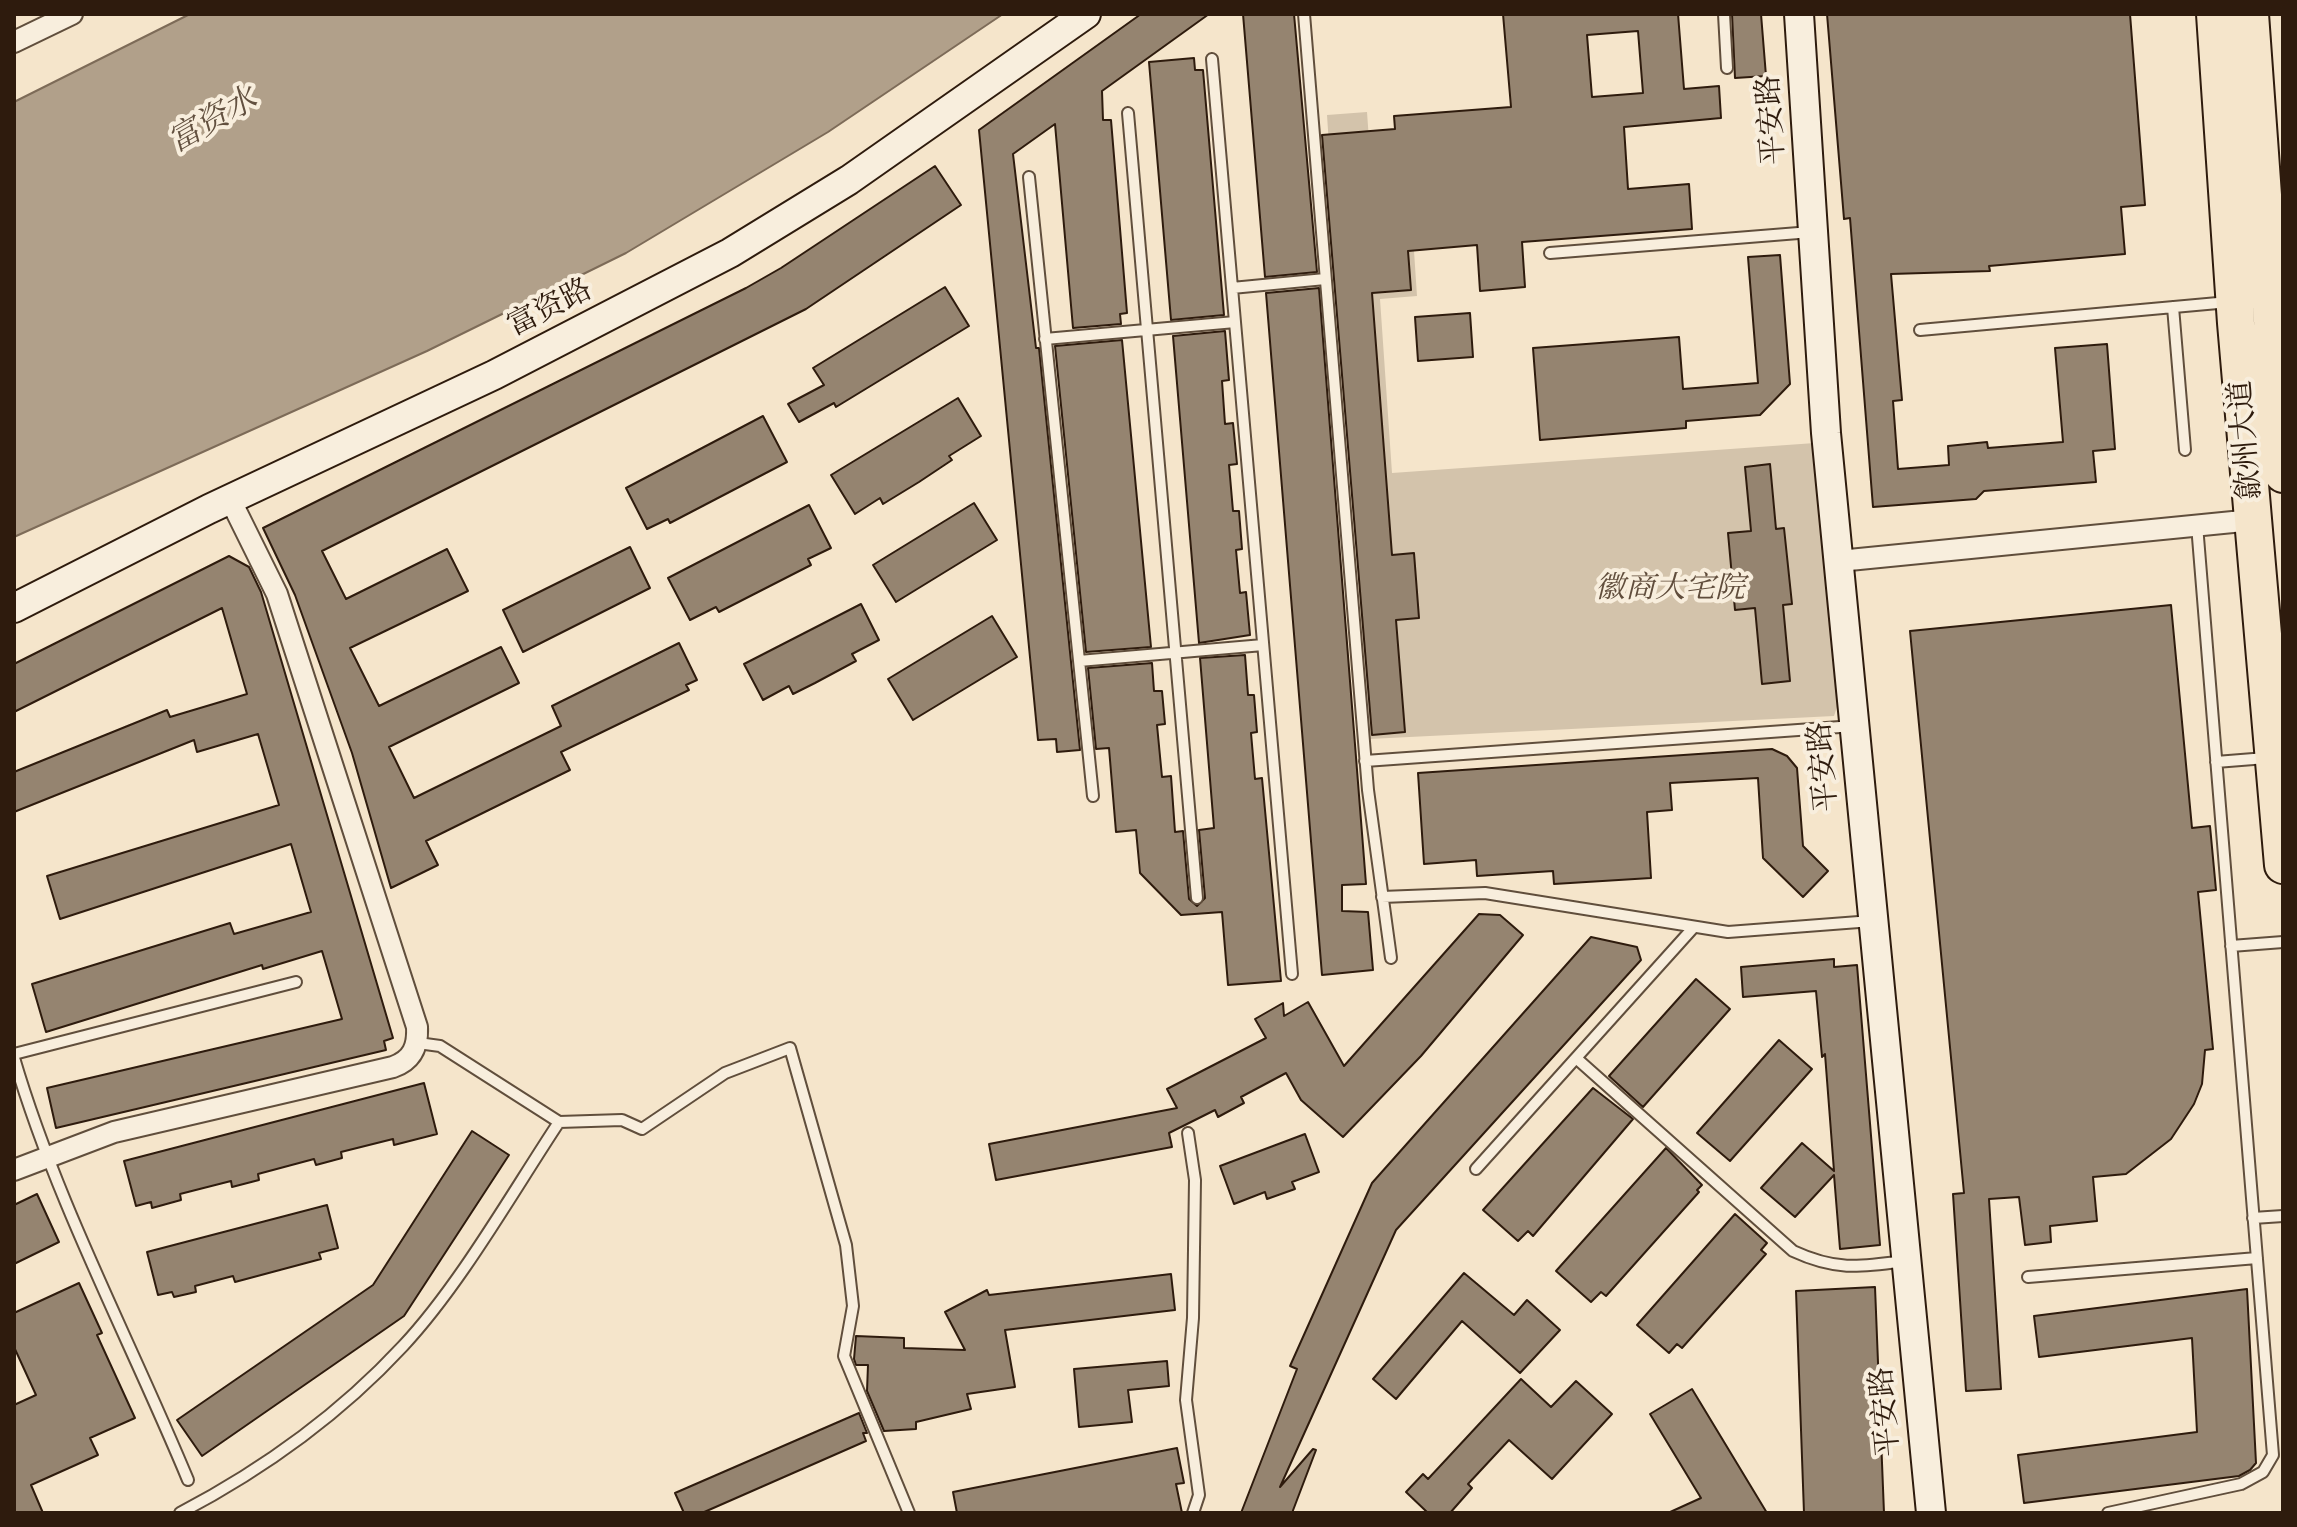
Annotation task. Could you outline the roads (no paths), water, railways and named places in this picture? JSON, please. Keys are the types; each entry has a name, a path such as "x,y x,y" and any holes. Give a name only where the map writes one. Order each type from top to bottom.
{"highway":[{"name":"歙州大道","path":"2215,14 2234,301 2283,865"},
{"name":"歙州大道","path":"2250,14 2283,474"}],"street":[{"path":"14,42 72,14"},
{"name":"富资路","path":"14,608 230,499 494,375 730,253 849,180 1086,14"},
{"name":"平安路","path":"1799,14 1839,561 1931,1513"},
{"path":"14,1170 114,1132 393,1067 402,1064 418,1043 417,1027 277,594 230,499"},
{"path":"1839,561 2253,520"}],"lane":[{"path":"1304,14 1365,761 1391,958"},
{"path":"1724,14 1727,68"},
{"path":"1212,59 1292,974"},
{"path":"1128,113 1197,898"},
{"path":"1029,177 1093,796"},
{"path":"1550,253 1813,232"},
{"path":"1232,288 1325,279"},
{"path":"1920,330 2234,301"},
{"path":"2173,307 2185,450"},
{"path":"1045,339 1235,322"},
{"path":"2108,1513 2253,1480 2269,1464 2273,1455 2197,525"},
{"path":"1079,661 1263,645"},
{"path":"1365,761 1855,726"},
{"path":"2216,762 2274,757"},
{"path":"1382,897 1485,893 1693,928 1751,932 1873,921"},
{"path":"1476,1169 1693,928"},
{"path":"2231,946 2283,942"},
{"path":"188,1480 80,1238 15,1061 296,982"},
{"path":"418,1043 440,1046 559,1122 622,1120 642,1129 725,1073 790,1048 846,1245 853,1306 844,1356 909,1513"},
{"path":"1576,1058 1793,1251 1816,1262 1848,1268 1906,1261"},
{"path":"184,1512 229,1487 317,1426 404,1346 463,1267 559,1122"},
{"path":"1188,1133 1195,1180 1193,1318 1186,1400 1199,1495 1193,1513"},
{"path":"2253,1218 2283,1216"},
{"path":"2028,1277 2257,1258"}],"water":[{"name":"富资水","path":"190,14 1003,14 828,132 626,253 427,351 14,537 14,102"}],"park label":[{"name":"徽商大宅院","path":"1670,589"}]}
